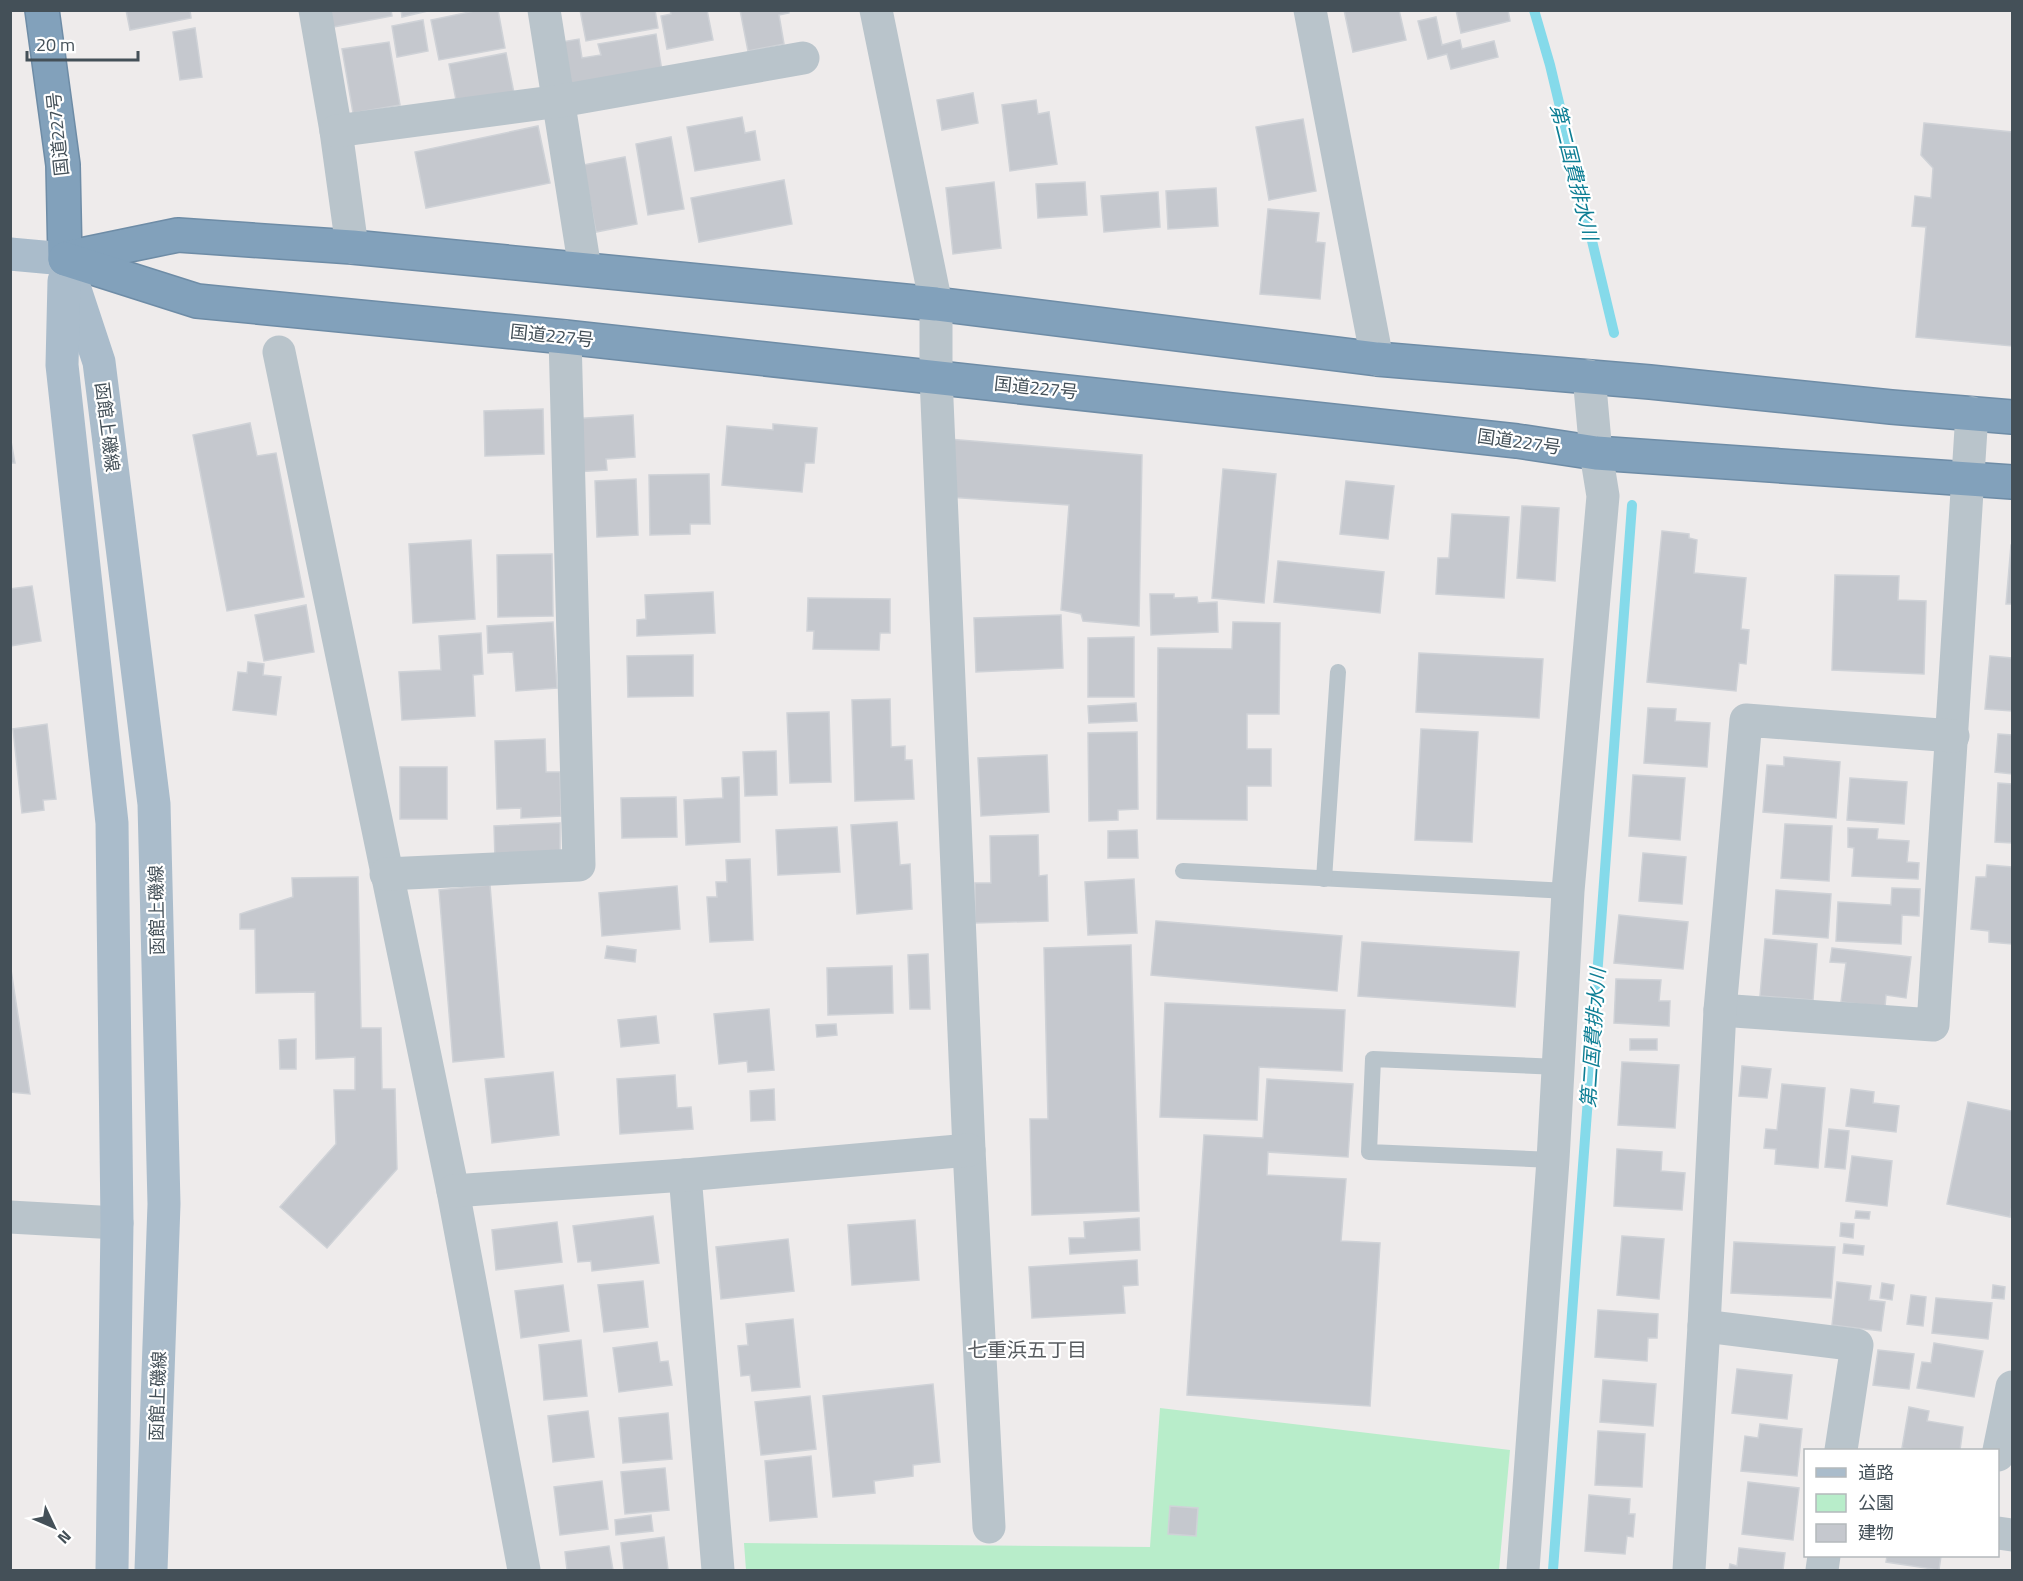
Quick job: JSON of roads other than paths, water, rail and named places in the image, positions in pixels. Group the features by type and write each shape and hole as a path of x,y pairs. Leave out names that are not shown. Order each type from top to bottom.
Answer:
{"highway":[{"name":"国道227号","path":"42,10 63,165 65,259 197,301 565,337 936,377 1505,439 1596,453 2013,482"},
{"path":"65,259 178,235 352,247 936,304 1377,359 1589,376 2013,417"}],"main road":[{"path":"10,254 65,259 62,365 112,823 117,1223 112,1570"},
{"name":"函館上磯線","path":"65,259 99,362 154,804 164,1204 152,1570"}],"street":[{"path":"315,10 336,131 352,247"},
{"path":"544,10 585,269"},
{"path":"876,10 936,304 936,377 969,1150 989,1527"},
{"path":"1310,10 1377,359"},
{"path":"336,131 560,101 803,58"},
{"path":"386,874 579,865 565,337"},
{"path":"279,352 453,1191 524,1570"},
{"path":"1523,1570 1553,1160 1568,891 1603,495 1596,453 1589,376"},
{"path":"1720,1010 1933,1025 1972,413"},
{"path":"1689,1570 1720,1010 1746,720 1953,736"},
{"path":"453,1191 685,1175 969,1150"},
{"path":"685,1175 718,1570"},
{"path":"10,1217 117,1223"},
{"path":"1704,1326 1857,1345 1841,1449"},
{"path":"1999,1450 2013,1387"}],"lane":[{"path":"1324,879 1338,672"},
{"path":"1183,871 1568,891"},
{"path":"1553,1160 1369,1152 1373,1059 1559,1067"}],"waterway":[{"name":"第二国費排水川","path":"1534,10 1550,65 1614,333"},
{"name":"第二国費排水川","path":"1553,1570 1632,505"}],"district":[{"name":"七重浜五丁目","path":"1027,1350"}]}
